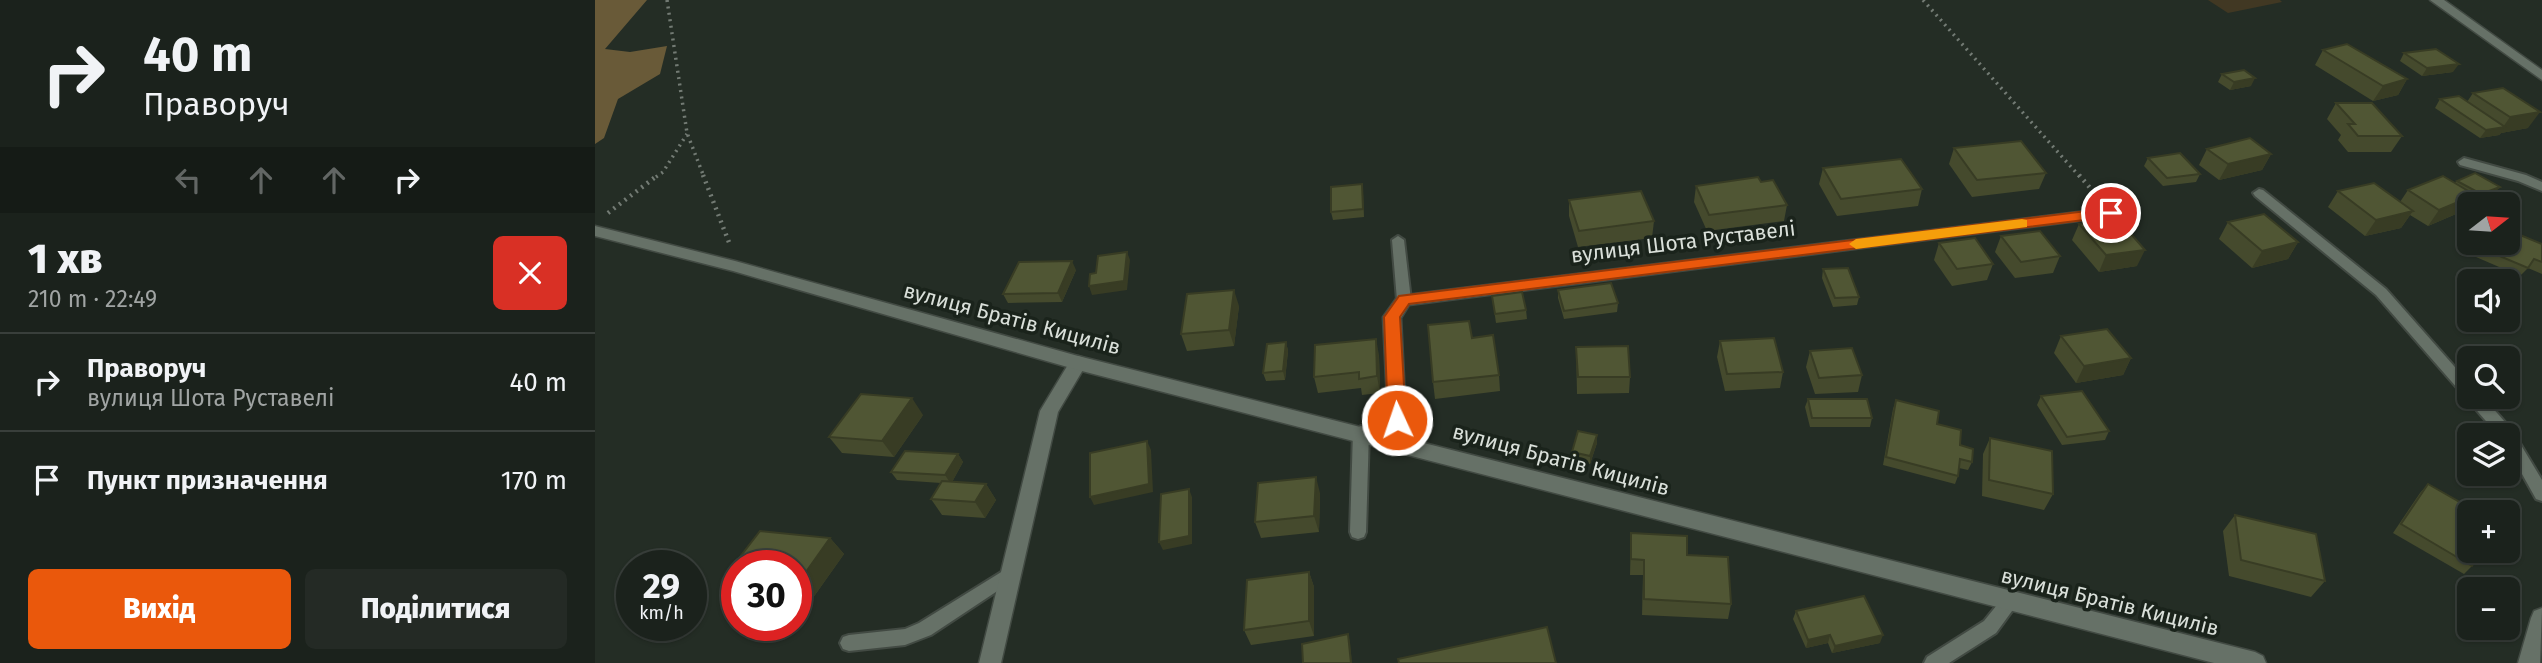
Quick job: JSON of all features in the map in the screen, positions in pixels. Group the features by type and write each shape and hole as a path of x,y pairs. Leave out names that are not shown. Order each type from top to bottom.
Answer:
{"street":[{"path":"2436,0 2542,76"},
{"name":"вулиця Шота Руставелі","path":"1404,300 2111,213"},
{"name":"вулиця Братів Кицилів","path":"595,230 735,266 1078,363 1389,439 2255,663"},
{"path":"1389,439 1397,420 1392,317 1404,300"},
{"path":"990,663 1049,411 1078,363"},
{"path":"2529,663 2542,618"}],"lane":[{"path":"2464,162 2522,178 2542,187"},
{"path":"2259,193 2381,292 2457,378"},
{"path":"1398,240 1404,300"},
{"path":"2485,409 2507,434 2542,494"},
{"path":"1358,531 1361,432"},
{"path":"849,643 905,637 925,629 1011,573"},
{"path":"1933,663 1990,627 2011,600"}],"path":[{"path":"667,0 687,133 726,231 735,266"},
{"path":"1923,0 2111,213"},
{"path":"605,214 646,187 663,172 687,133"}],"shaded area":[{"path":"595,0 647,0 605,49 630,52 667,46 660,74 618,99 604,138 595,144"},
{"path":"2208,0 2280,0 2282,2 2228,13"}],"building":[{"path":"2347,44 2407,79 2383,86 2323,50"},
{"path":"2436,49 2459,64 2427,68 2404,53"},
{"path":"2244,70 2255,78 2234,82 2222,74"},
{"path":"2503,88 2540,112 2510,117 2473,93"},
{"path":"2459,96 2505,127 2486,130 2440,99"},
{"path":"2336,103 2372,103 2402,136 2358,136 2348,124 2355,124"},
{"path":"2250,138 2271,154 2228,164 2207,149"},
{"path":"2021,141 2046,173 1977,180 1954,148"},
{"path":"2180,153 2200,174 2167,178 2148,158"},
{"path":"1901,159 1922,189 1841,199 1823,168"},
{"path":"2475,173 2500,187 2477,192 2457,181"},
{"path":"2443,176 2470,192 2457,192 2457,202 2439,210 2408,190"},
{"path":"1758,177 1761,182 1773,180 1787,205 1709,215 1696,186"},
{"path":"2374,183 2413,211 2376,220 2338,191"},
{"path":"1362,184 1363,209 1331,212 1331,187"},
{"path":"1641,191 1654,221 1579,231 1569,200"},
{"path":"2264,214 2298,242 2262,251 2228,222"},
{"path":"2117,218 2145,250 2106,255 2079,224"},
{"path":"2040,231 2060,256 2021,262 2001,236"},
{"path":"2520,235 2542,244 2542,262 2534,259 2528,268 2500,256 2520,256"},
{"path":"1975,238 1993,264 1957,269 1939,243"},
{"path":"1127,252 1124,281 1089,286 1090,274 1096,273 1098,256"},
{"path":"1072,261 1058,293 1003,294 1019,262"},
{"path":"1848,268 1859,297 1835,298 1823,269"},
{"path":"1611,283 1618,303 1564,311 1558,290"},
{"path":"1234,290 1229,330 1181,334 1187,294"},
{"path":"1522,292 1526,310 1495,314 1492,296"},
{"path":"1469,321 1472,338 1493,335 1499,375 1433,382 1428,325"},
{"path":"2107,329 2131,358 2084,366 2061,336"},
{"path":"1774,338 1783,372 1727,374 1720,341"},
{"path":"1376,339 1377,376 1359,379 1359,372 1314,377 1315,345"},
{"path":"1286,342 1283,371 1263,373 1267,344"},
{"path":"1628,346 1630,377 1578,377 1576,347"},
{"path":"1852,348 1862,375 1819,378 1810,351"},
{"path":"2082,391 2109,431 2067,437 2041,396"},
{"path":"861,394 912,398 882,441 829,437"},
{"path":"1808,399 1867,399 1872,418 1812,418"},
{"path":"1896,400 1939,411 1937,424 1961,430 1960,445 1973,449 1972,462 1960,459 1958,476 1886,457"},
{"path":"1578,431 1597,435 1590,456 1572,452"},
{"path":"1990,438 2052,451 2053,494 1989,480"},
{"path":"1147,441 1149,484 1090,497 1090,453"},
{"path":"905,451 958,454 945,475 891,472"},
{"path":"1316,477 1314,516 1255,522 1258,483"},
{"path":"942,481 986,484 975,502 931,499"},
{"path":"2428,484 2457,500 2457,557 2401,524"},
{"path":"1189,489 1189,536 1159,542 1161,494"},
{"path":"2235,515 2316,534 2325,581 2241,560"},
{"path":"760,531 830,538 812,563 812,550 745,550"},
{"path":"1631,533 1687,536 1687,555 1728,557 1731,604 1644,599 1644,560 1631,559"},
{"path":"1309,572 1309,621 1244,630 1247,580"},
{"path":"1864,596 1883,635 1835,646 1830,635 1808,640 1796,611"},
{"path":"1547,627 1556,663 1399,663 1398,659"},
{"path":"1348,634 1351,663 1303,663 1302,644"}],"slow traffic":[{"path":"1856,244 2022,224"}],"route":[{"path":"1397,420 1392,317 1404,300 2111,213"}]}
